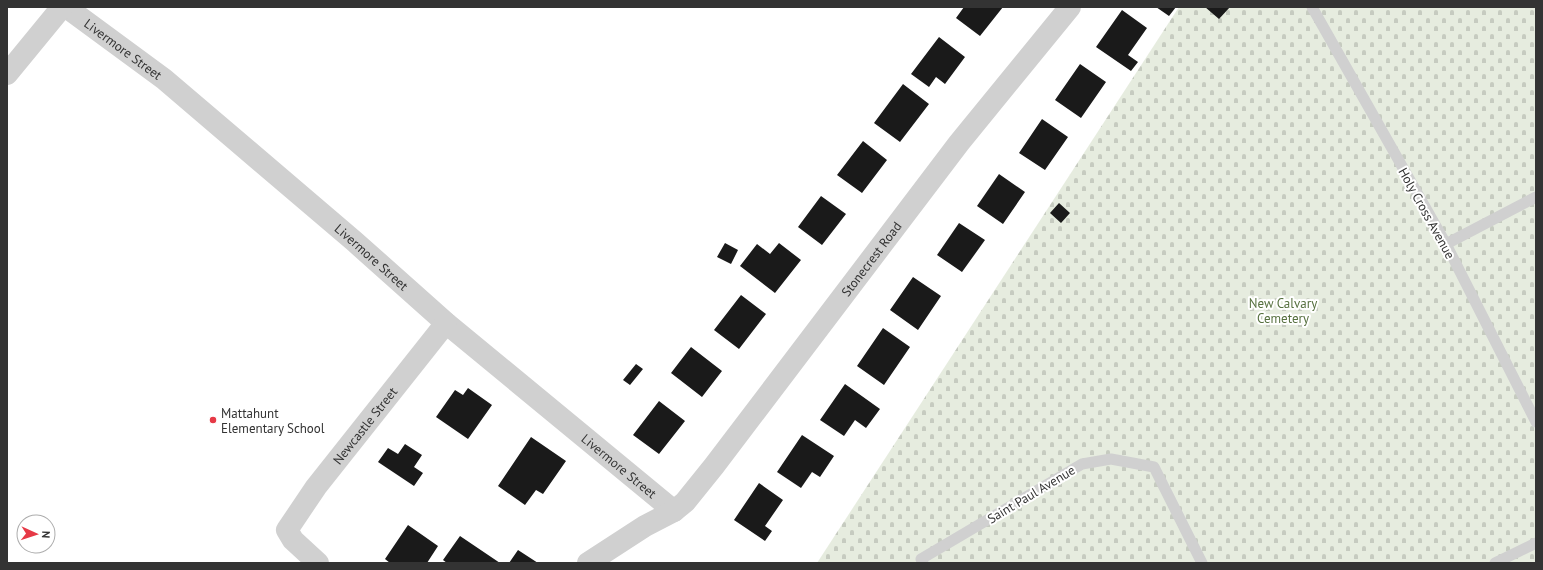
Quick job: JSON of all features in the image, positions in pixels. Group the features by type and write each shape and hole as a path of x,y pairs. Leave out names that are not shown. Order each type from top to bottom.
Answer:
{"street":[{"path":"7,74 62,7"},
{"name":"Livermore Street","path":"66,7 164,79 354,241 446,323 674,511"},
{"name":"Stonecrest Road","path":"588,563 645,526 674,511 685,502 959,144 1070,7"},
{"name":"Newcastle Street","path":"318,563 293,540 287,530 316,487 446,323"}],"lane":[{"name":"Holy Cross Avenue","path":"1312,7 1446,244 1536,422"},
{"path":"1446,244 1536,197"},
{"name":"Saint Paul Avenue","path":"923,563 921,559 1082,464 1111,459 1154,467 1202,563"},
{"path":"1495,563 1536,543"}],"green space":[{"name":"New Calvary Cemetery","path":"1179,7 1536,7 1536,563 817,563"}],"building":[{"path":"964,7 1003,7 980,36 956,18"},
{"path":"1156,7 1176,7 1169,16"},
{"path":"1205,7 1230,7 1219,19"},
{"path":"1122,10 1147,28 1128,55 1138,62 1131,71 1096,47"},
{"path":"939,37 965,57 945,84 936,77 929,87 911,74"},
{"path":"1080,64 1106,82 1081,118 1055,100"},
{"path":"903,84 929,104 900,142 874,123"},
{"path":"1042,119 1068,137 1045,170 1019,153"},
{"path":"863,141 887,160 862,193 837,175"},
{"path":"999,174 1025,192 1003,224 977,206"},
{"path":"821,196 846,214 822,245 798,227"},
{"path":"1059,203 1070,213 1061,223 1050,213"},
{"path":"959,223 985,240 962,272 937,255"},
{"path":"725,243 738,250 731,264 717,257"},
{"path":"779,243 801,260 775,293 740,266 757,244 770,254"},
{"path":"913,277 941,296 918,330 890,310"},
{"path":"741,295 766,314 739,349 714,330"},
{"path":"883,328 910,347 884,385 857,366"},
{"path":"691,347 722,371 702,397 671,373"},
{"path":"636,364 643,369 630,385 623,380"},
{"path":"845,384 880,409 866,428 855,420 844,436 820,420"},
{"path":"468,388 492,405 468,439 436,417 455,390 463,395"},
{"path":"659,401 685,421 659,454 633,435"},
{"path":"802,435 834,456 820,477 812,472 801,488 777,472"},
{"path":"531,437 566,461 543,494 536,490 525,505 498,486"},
{"path":"405,444 422,455 414,467 423,473 414,486 378,462 388,448 398,454"},
{"path":"759,483 783,500 765,526 772,531 765,541 734,520"},
{"path":"408,525 438,546 427,563 390,563 385,559"},
{"path":"460,536 500,563 447,563 443,560"},
{"path":"518,550 538,563 509,563"}],"place":[{"name":"Mattahunt Elementary School","path":"213,420"}]}
